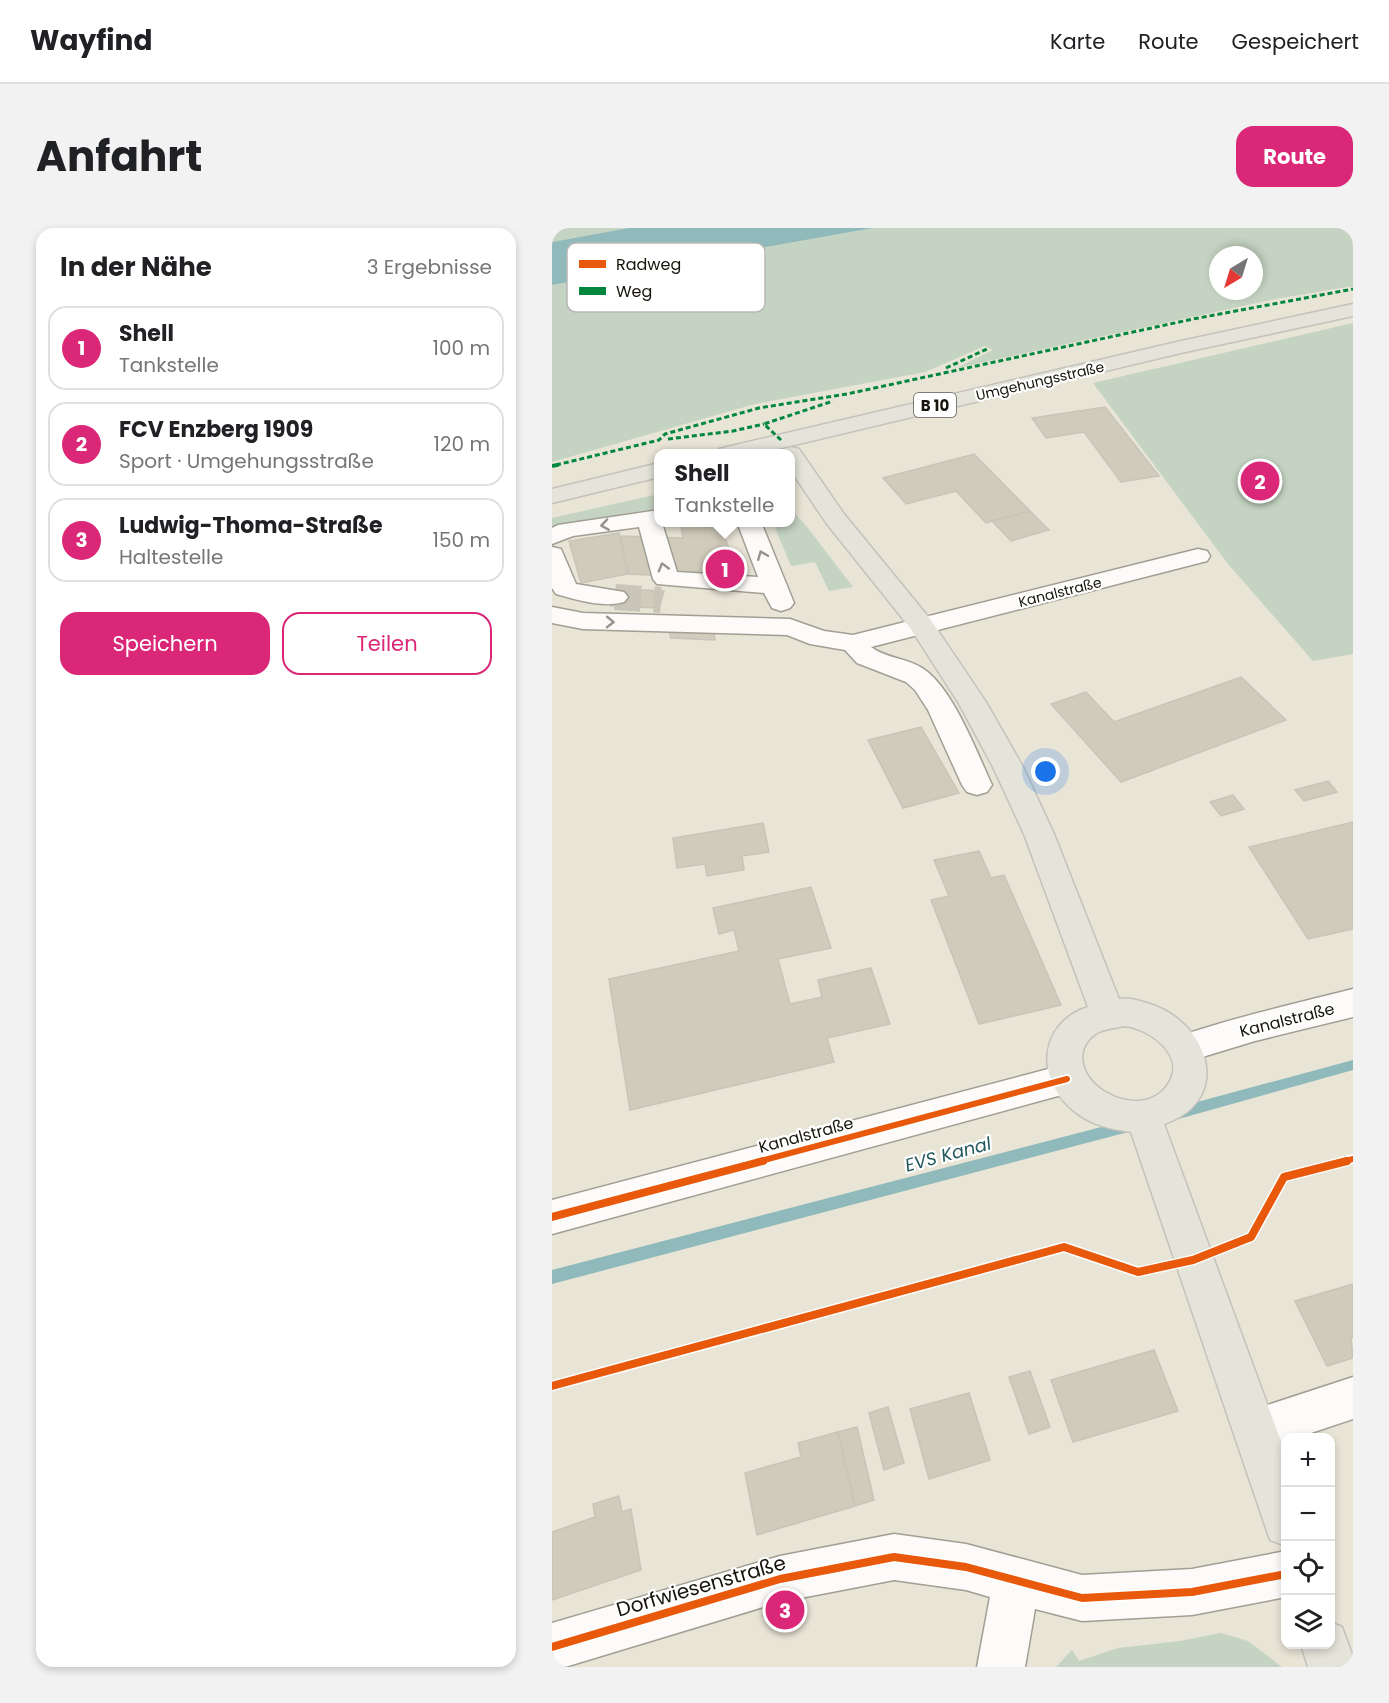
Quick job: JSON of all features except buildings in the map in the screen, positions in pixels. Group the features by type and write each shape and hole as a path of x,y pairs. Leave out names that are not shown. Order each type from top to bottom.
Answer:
{"main road":[{"name":"Umgehungsstraße","path":"788,449 1192,345 1353,310"},
{"path":"795,459 835,519 921,625 972,702 1008,767 1039,834 1107,1013"},
{"path":"552,498 654,471"},
{"path":"552,498 654,487"},
{"path":"800,503 835,519"},
{"path":"1124,1012 1146,1016 1170,1030 1186,1048 1190,1070 1186,1087 1172,1104 1159,1111 1143,1115 1118,1115 1096,1107 1078,1095 1067,1079 1062,1061 1068,1038 1083,1022 1107,1013 1124,1012"},
{"path":"1143,1115 1255,1429 1281,1509"},
{"path":"1327,1649 1332,1667"}],"street":[{"path":"552,537 567,530 654,518"},
{"path":"656,527 666,579 775,586"},
{"path":"751,527 790,627"},
{"path":"552,554 565,589 596,596 615,597"},
{"name":"Kanalstraße","path":"853,643 1198,556"},
{"path":"661,600 734,601 752,626"},
{"path":"552,615 583,621 790,627 819,638 853,643 860,654 876,663 903,668 919,677 956,739 976,785"},
{"name":"Kanalstraße","path":"1186,1048 1255,1027 1353,1003"},
{"name":"Kanalstraße","path":"552,1217 1067,1079"},
{"path":"1255,1429 1353,1398"},
{"name":"Dorfwiesenstraße","path":"552,1647 780,1579 894,1557 966,1567 1082,1598 1192,1592 1281,1576"},
{"path":"1001,1667 1017,1580"}],"green space":[{"path":"552,228 629,228 552,242"},
{"path":"873,228 1353,228 1353,286 1276,299 956,368 993,350 985,346 925,372 755,404 552,462 552,285 567,282 567,312 765,312 765,247"},
{"path":"1353,323 1353,654 1313,661 1228,564 1093,383"},
{"path":"654,495 654,509 552,526 552,518"},
{"path":"795,514 853,587 829,591 815,562 791,566 775,527 795,527"},
{"path":"1221,1633 1248,1641 1282,1667 1056,1667 1072,1650 1079,1661 1118,1648 1180,1641"}],"water":[{"path":"629,228 873,228 765,247 765,243 567,243 567,282 552,285 552,242"}],"waterway":[{"name":"EVS Kanal","path":"1175,1114 1353,1065"},
{"name":"EVS Kanal","path":"552,1277 1132,1125"}],"tunnel":[{"path":"615,597 661,600"}],"marked path":[{"path":"552,466 659,440 665,434 759,408 847,394 1193,319 1353,289"},
{"path":"946,368 989,348"},
{"path":"781,440 764,424 833,401"},
{"path":"668,439 733,431 764,424"}],"cycle path":[{"path":"552,1217 1067,1079"},
{"path":"552,1386 1064,1247 1138,1272 1193,1260 1251,1237 1284,1177 1353,1159"},
{"path":"552,1647 780,1579 894,1557 966,1567 1082,1598 1192,1592 1281,1575"}],"place":[{"name":"FCV Enzberg 1909","path":"1260,481"},
{"name":"Shell","path":"725,569"},
{"name":"Ludwig-Thoma-Straße","path":"785,1610"}]}
